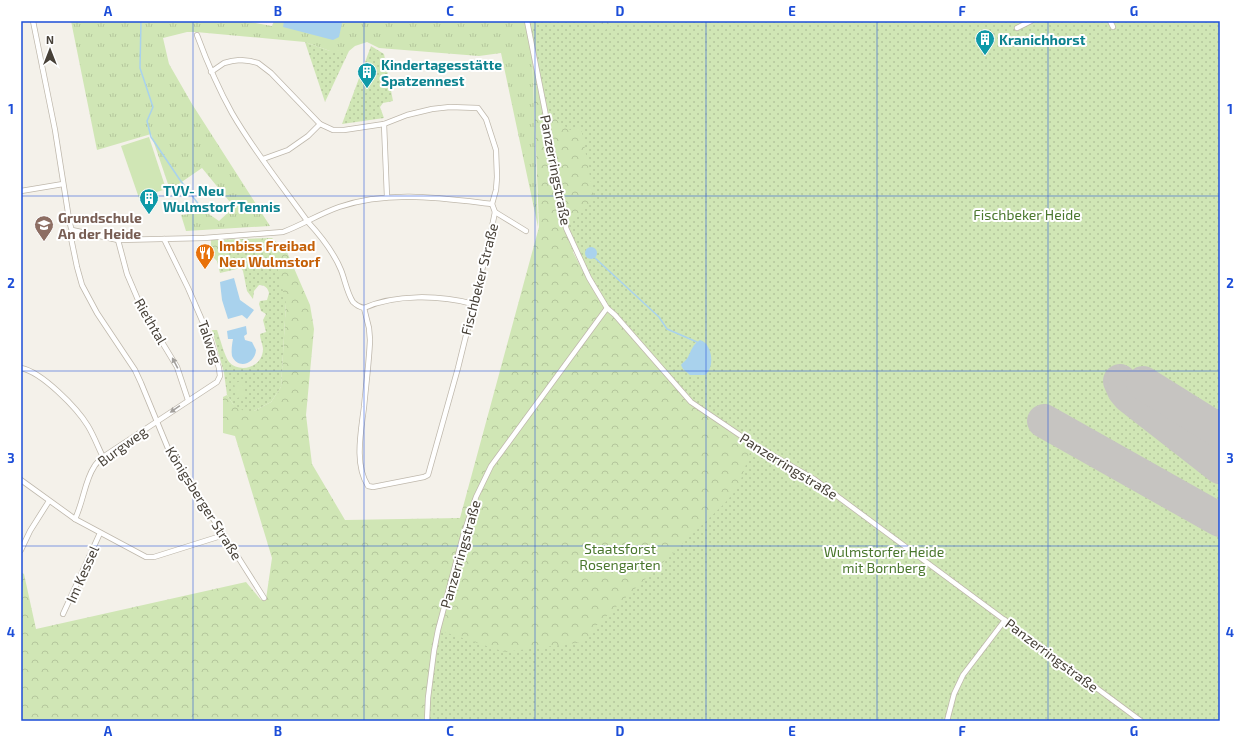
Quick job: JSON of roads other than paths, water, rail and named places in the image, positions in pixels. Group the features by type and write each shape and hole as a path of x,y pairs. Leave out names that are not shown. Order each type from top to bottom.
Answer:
{"street":[{"name":"Königsberger Straße","path":"33,21 55,130 72,230 71,238 82,285 97,313 134,370 149,399 172,458 264,598"},
{"path":"1017,28 1031,21"},
{"path":"1110,21 1113,28"},
{"name":"Panzerringstraße","path":"527,22 566,228 589,278 607,308 615,315 691,402 753,444 814,478 1141,721"},
{"path":"197,35 211,72 232,113 308,222 315,229 340,268 354,302 358,306 364,308 372,304 387,301 422,298 445,299 473,304"},
{"path":"211,72 224,63 232,61 240,60 258,63 271,73 320,124 333,130 344,130 384,124 387,197"},
{"name":"Fischbeker Straße","path":"364,308 369,328 370,340 360,442 360,463 364,480 368,486 373,487 428,475 458,368 488,246 495,212 492,204 496,190 497,177 496,150 486,119 478,108 450,107 432,109 407,115 384,124"},
{"path":"263,159 288,150 308,136 320,124"},
{"path":"21,191 64,184"},
{"path":"72,230 118,240 204,238 283,232 339,207 387,197 456,200 492,204"},
{"path":"495,212 526,231"},
{"name":"Talweg","path":"158,422 188,400 217,382 220,376 216,356 204,323 164,239"},
{"name":"Riethtal","path":"118,240 127,274 143,312 177,367 188,400"},
{"name":"Panzerringstraße","path":"427,721 428,698 437,637 463,536 476,497 491,466 607,308"},
{"path":"21,368 27,369 44,379 60,394 88,427 103,458"},
{"name":"Burgweg","path":"75,519 80,508 89,475 94,466 103,458 158,422"},
{"path":"21,480 75,519 146,557 154,557 224,535"},
{"path":"21,550 30,531 49,501"},
{"name":"Im Kessel","path":"64,614 100,533"},
{"path":"947,721 954,694 963,675 1005,620"}],"water":[{"path":"284,21 339,21 342,23 339,37 333,40 283,27"},
{"path":"589,247 593,247 597,253 593,259 589,259 585,255 585,251"},
{"path":"234,278 240,300 254,310 247,319 242,315 228,319 222,300 220,282"},
{"path":"246,326 247,334 244,336 245,340 252,342 256,350 253,359 250,362 242,364 238,363 232,356 233,339 228,339 227,331"},
{"path":"700,340 708,346 710,351 710,367 705,375 690,375 681,365"}],"waterway":[{"path":"141,21 140,68 153,107 147,121 151,137 180,180 203,210"},
{"path":"595,258 659,317 667,329 697,342"}],"place":[{"name":"Kranichhorst","path":"985,56"},
{"name":"Kindertagesstätte Spatzennest","path":"367,89"},
{"name":"TVV- Neu Wulmstorf Tennis","path":"149,215"},
{"name":"Grundschule An der Heide","path":"44,242"},
{"name":"Imbiss Freibad Neu Wulmstorf","path":"205,270"}],"park label":[{"name":"Fischbeker Heide","path":"1027,214"},
{"name":"Staatsforst Rosengarten","path":"620,556"},
{"name":"Wulmstorfer Heide mit Bornberg","path":"884,560"}]}
